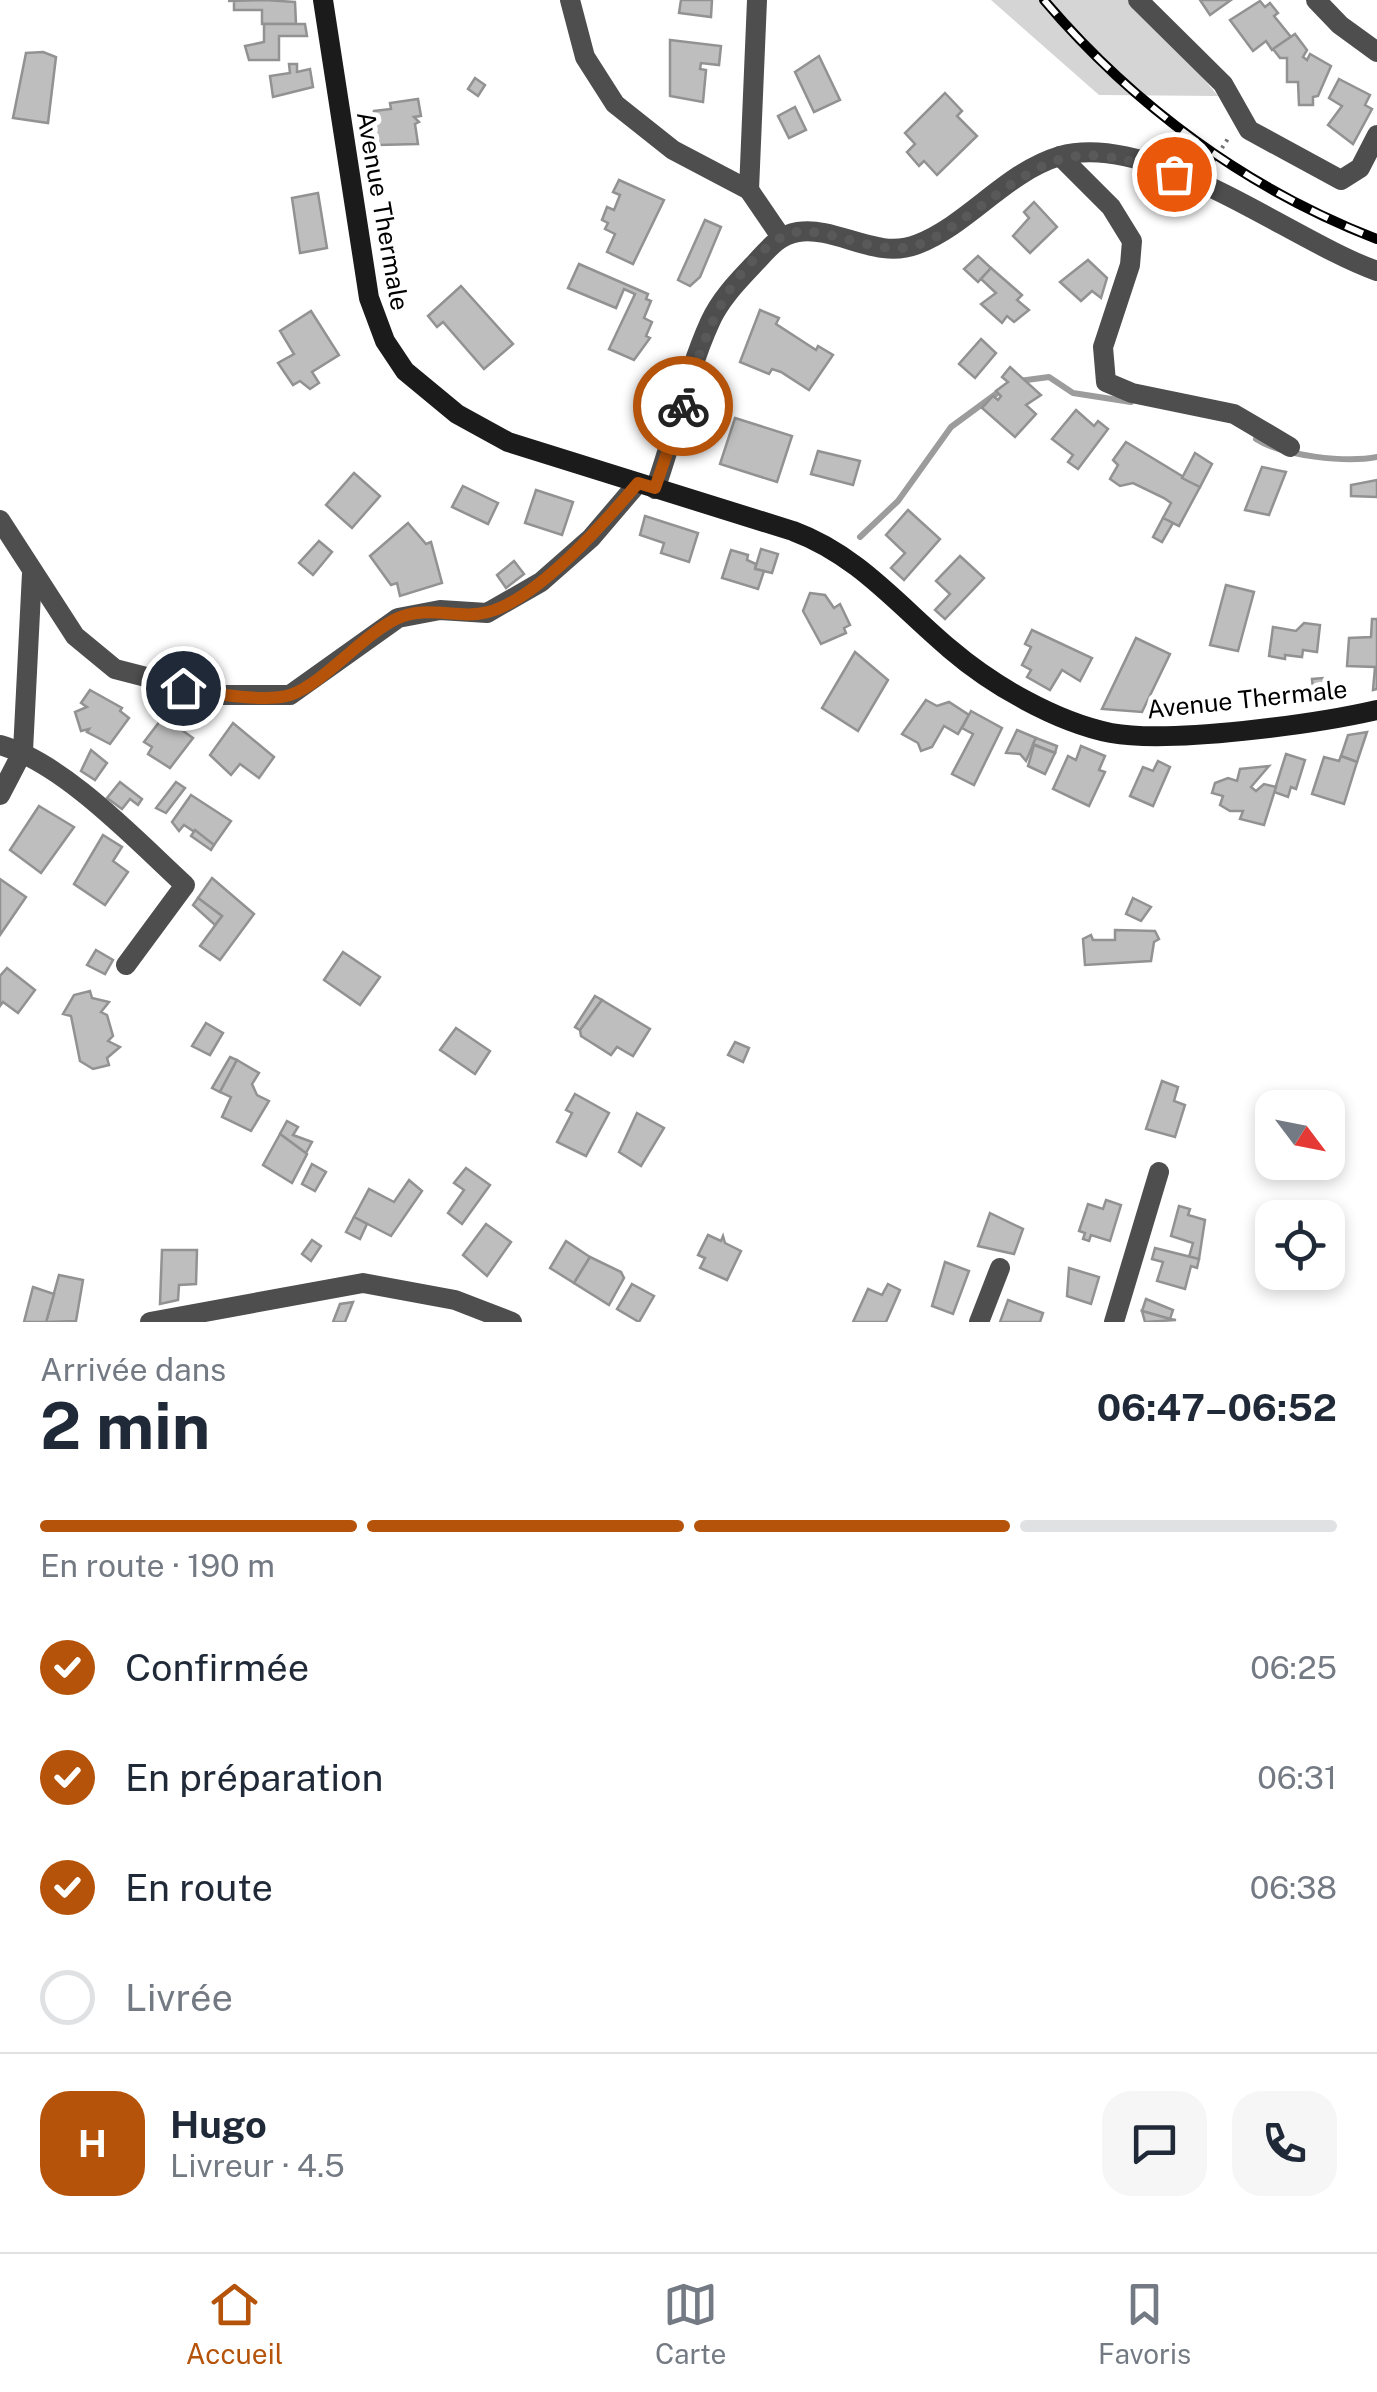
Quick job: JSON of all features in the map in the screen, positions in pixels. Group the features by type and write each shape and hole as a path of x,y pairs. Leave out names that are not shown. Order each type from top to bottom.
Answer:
{"main road":[{"name":"Avenue Thermale","path":"323,0 369,298 394,356 423,388 477,428 830,546 884,587 965,662 1048,709 1092,728 1163,735 1321,720 1377,710"}],"street":[{"path":"570,0 585,57 616,104 674,150 749,190 781,237"},
{"path":"749,190 757,0"},
{"path":"1138,0 1222,84 1240,121 1342,180 1354,176 1377,136"},
{"path":"1316,0 1340,25 1377,52"},
{"path":"0,520 75,636 116,669 216,695 290,695 398,618 440,610 487,613 541,582 592,538 646,486 710,321 727,294 781,237 802,231 859,245 914,246 1060,156 1106,155 1200,184 1377,271"},
{"path":"1060,156 1111,207 1132,241 1130,265 1102,347 1106,382 1132,393 1234,414 1290,447"},
{"path":"0,795 24,752 32,573"},
{"path":"0,745 24,752 97,808 185,885 126,966"},
{"path":"1114,1322 1159,1172"},
{"path":"979,1322 1000,1268"},
{"path":"150,1322 363,1283 455,1300 512,1322"}],"path":[{"path":"1200,184 1240,121"}],"shaded area":[{"path":"991,0 1139,0 1218,96 1099,95"}],"building":[{"path":"265,0 295,2 296,24 262,24 262,10 234,10 234,1 228,1"},
{"path":"681,0 712,0 711,17 679,13"},
{"path":"1200,0 1231,0 1210,15"},
{"path":"1260,1 1265,7 1270,3 1278,13 1274,16 1291,37 1272,50 1266,41 1253,51 1230,20"},
{"path":"264,24 305,24 307,36 279,36 279,60 249,60 245,46 264,42"},
{"path":"1295,34 1307,50 1303,57 1307,60 1310,54 1331,66 1318,96 1313,97 1313,105 1299,105 1298,82 1287,82 1287,58 1280,58 1273,49"},
{"path":"670,40 721,46 719,65 701,63 700,69 706,70 703,102 670,96"},
{"path":"43,52 56,57 48,123 13,118 26,53"},
{"path":"819,56 840,100 814,112 795,72"},
{"path":"289,64 297,64 297,72 310,69 313,87 273,97 270,76 290,73"},
{"path":"475,78 485,85 478,96 468,89"},
{"path":"1339,79 1370,95 1365,105 1372,109 1353,144 1328,125 1342,106 1329,98"},
{"path":"945,93 962,111 957,116 977,136 937,175 924,161 919,166 907,152 915,144 905,133"},
{"path":"418,99 421,116 414,117 419,122 415,124 418,144 378,145 371,119 374,111 391,109 390,103"},
{"path":"795,107 806,130 789,138 778,116"},
{"path":"619,180 664,200 633,264 607,252 615,234 605,229 608,223 602,220 607,207 614,210 620,195 613,192"},
{"path":"318,193 327,248 300,253 292,198"},
{"path":"1034,202 1057,227 1030,253 1013,236 1029,218 1024,212"},
{"path":"705,220 721,227 700,277 690,286 678,280"},
{"path":"978,256 991,268 978,282 964,269"},
{"path":"1088,260 1107,278 1101,298 1092,291 1081,301 1060,282"},
{"path":"579,264 648,294 646,299 651,301 644,318 652,322 646,336 650,338 634,360 609,349 635,294 624,289 616,308 568,288"},
{"path":"991,268 1022,295 1017,300 1029,310 1014,322 1007,316 1002,323 981,304 996,293 981,279"},
{"path":"461,286 513,344 484,369 443,322 437,327 428,316"},
{"path":"760,310 779,318 776,324 816,350 818,346 833,355 809,390 781,372 772,369 769,374 740,362"},
{"path":"311,311 339,355 312,372 319,383 310,389 300,381 293,385 278,363 294,354 280,331"},
{"path":"981,339 996,353 975,378 959,364"},
{"path":"1010,367 1041,395 1026,405 1036,414 1015,437 982,408 993,396 998,400 1001,396 996,391 1008,382 1002,377"},
{"path":"1076,410 1094,426 1098,421 1108,429 1078,469 1068,462 1073,455 1052,439"},
{"path":"735,418 792,436 777,482 720,464"},
{"path":"1126,442 1200,487 1179,526 1163,518 1171,503 1164,498 1133,483 1120,486 1110,479 1118,465 1113,460"},
{"path":"818,451 860,461 853,485 811,474"},
{"path":"1195,453 1212,464 1200,487 1182,478"},
{"path":"1262,467 1286,472 1269,515 1245,510"},
{"path":"354,473 380,496 352,528 326,505"},
{"path":"1377,480 1377,497 1351,496 1351,485"},
{"path":"463,486 498,503 488,524 452,507"},
{"path":"536,490 573,502 562,535 525,523"},
{"path":"908,510 940,539 904,580 891,568 905,553 886,535"},
{"path":"645,516 698,533 689,562 661,553 664,543 640,535"},
{"path":"1163,518 1173,523 1162,542 1153,537"},
{"path":"408,523 426,544 431,542 442,583 400,596 397,583 391,585 370,556"},
{"path":"319,541 332,552 313,575 299,563"},
{"path":"761,549 778,554 772,573 755,569"},
{"path":"731,550 748,555 747,560 756,564 755,569 764,571 758,589 722,578"},
{"path":"960,556 984,578 945,619 935,610 950,594 936,581"},
{"path":"514,561 524,574 506,588 497,575"},
{"path":"1226,585 1254,592 1238,651 1210,645"},
{"path":"810,593 825,595 834,608 840,604 850,625 844,628 846,633 821,644 803,611"},
{"path":"1372,619 1377,619 1377,689 1373,690 1375,667 1347,666 1349,638 1371,637"},
{"path":"1304,623 1320,625 1317,652 1303,650 1302,657 1285,655 1285,659 1269,656 1273,627 1296,631"},
{"path":"1032,630 1092,658 1080,681 1062,670 1050,690 1027,677 1031,670 1022,665 1031,647 1025,644"},
{"path":"1136,638 1170,654 1142,712 1102,709"},
{"path":"855,652 888,680 858,731 822,708"},
{"path":"1323,678 1325,699 1314,701 1312,679"},
{"path":"90,690 122,708 120,711 129,718 110,744 87,732 89,729 81,731 75,712 87,707 81,703"},
{"path":"926,700 937,706 949,702 969,715 958,734 944,726 932,747 921,751 918,743 902,734"},
{"path":"971,711 1002,728 974,785 952,774 973,734 962,728"},
{"path":"160,721 169,727 172,723 193,738 170,768 148,754 152,747 144,742"},
{"path":"233,723 274,757 259,778 240,764 231,775 210,755"},
{"path":"1017,730 1036,738 1026,761 1020,754 1006,753"},
{"path":"1367,732 1357,762 1341,756 1348,735"},
{"path":"1036,738 1057,746 1055,753 1033,744"},
{"path":"1034,745 1055,753 1045,774 1028,766"},
{"path":"1081,746 1105,756 1099,770 1105,772 1089,806 1053,789 1068,756 1076,760"},
{"path":"91,750 107,763 95,780 81,771"},
{"path":"1286,754 1305,760 1296,789 1291,787 1288,797 1274,792"},
{"path":"1341,756 1357,762 1344,804 1312,794 1324,757 1339,761"},
{"path":"1158,761 1170,767 1153,806 1130,796 1143,767 1153,771"},
{"path":"1269,766 1251,787 1256,791 1264,784 1276,787 1264,825 1240,819 1243,811 1230,811 1220,805 1223,796 1212,793 1215,783 1228,778 1237,781 1240,769"},
{"path":"120,782 142,799 138,805 130,799 122,809 107,798"},
{"path":"176,782 185,788 166,813 156,808"},
{"path":"191,795 231,821 214,845 184,825 179,831 172,822"},
{"path":"39,806 74,827 41,873 10,850"},
{"path":"195,830 214,845 211,850 191,836"},
{"path":"103,835 122,847 113,861 128,872 105,905 74,884"},
{"path":"212,878 254,914 220,960 200,946 222,916 198,898"},
{"path":"0,879 26,897 0,935"},
{"path":"198,898 222,916 215,925 193,905"},
{"path":"1133,898 1151,907 1141,921 1126,914"},
{"path":"1115,930 1155,931 1159,939 1154,942 1151,961 1085,965 1083,939 1091,935 1093,940 1115,940"},
{"path":"96,950 113,960 105,974 87,965"},
{"path":"343,952 380,977 360,1005 324,980"},
{"path":"7,968 35,990 18,1013 3,1002 0,1006 0,976"},
{"path":"90,991 92,998 109,1002 101,1012 107,1015 113,1036 108,1041 120,1047 107,1058 109,1065 93,1069 80,1061 71,1016 63,1014 74,995"},
{"path":"595,996 602,1000 580,1030 575,1027"},
{"path":"602,1000 650,1029 633,1056 617,1047 611,1055 581,1036 580,1030"},
{"path":"206,1023 223,1033 210,1055 192,1046"},
{"path":"456,1028 490,1051 475,1074 440,1050"},
{"path":"735,1042 749,1048 743,1062 728,1055"},
{"path":"230,1057 237,1060 220,1092 212,1088"},
{"path":"237,1060 259,1073 252,1084 257,1095 269,1101 251,1131 222,1117 231,1097 220,1092"},
{"path":"1162,1081 1178,1087 1174,1101 1185,1105 1175,1137 1146,1129"},
{"path":"575,1094 609,1113 586,1156 557,1142 572,1113 566,1110"},
{"path":"637,1113 664,1128 641,1166 619,1152"},
{"path":"287,1121 298,1127 293,1135 312,1142 306,1153 280,1134"},
{"path":"280,1134 307,1154 292,1183 263,1165"},
{"path":"312,1164 326,1172 315,1191 302,1184"},
{"path":"466,1168 490,1185 462,1224 448,1213 464,1190 454,1183"},
{"path":"409,1180 422,1191 391,1236 354,1217 369,1189 394,1202"},
{"path":"1106,1200 1121,1205 1110,1241 1091,1235 1089,1241 1083,1239 1085,1233 1079,1231 1088,1204 1103,1209"},
{"path":"1179,1206 1190,1209 1188,1215 1205,1220 1199,1259 1189,1257 1193,1243 1171,1236"},
{"path":"990,1213 1023,1229 1014,1254 978,1246"},
{"path":"354,1217 367,1224 360,1239 346,1232"},
{"path":"486,1224 511,1242 487,1276 463,1255"},
{"path":"708,1235 721,1241 723,1236 725,1243 741,1251 727,1280 700,1268 705,1258 698,1255"},
{"path":"312,1240 321,1246 311,1261 302,1254"},
{"path":"566,1241 590,1257 574,1283 550,1268"},
{"path":"1155,1248 1199,1259 1197,1268 1191,1266 1185,1289 1157,1281 1163,1262 1152,1259"},
{"path":"162,1250 197,1250 196,1284 179,1285 178,1300 160,1304"},
{"path":"590,1257 621,1272 624,1278 609,1305 574,1283"},
{"path":"945,1262 969,1271 953,1314 932,1306"},
{"path":"1069,1268 1099,1277 1091,1304 1067,1296"},
{"path":"59,1275 83,1280 76,1321 46,1322"},
{"path":"632,1284 654,1296 639,1322 617,1309"},
{"path":"888,1284 900,1290 886,1322 853,1322 868,1289 882,1295"},
{"path":"33,1287 54,1294 46,1322 24,1322"},
{"path":"1146,1299 1173,1310 1170,1319 1142,1311"},
{"path":"1008,1300 1043,1313 1040,1322 1000,1322"},
{"path":"353,1302 345,1322 333,1322 340,1304"},
{"path":"1142,1311 1170,1319 1176,1320 1145,1322"}],"waterway":[{"path":"1019,381 1049,377 1073,393 1131,402"},
{"path":"860,537 898,501 951,427 1004,388"},
{"path":"1256,439 1315,457 1377,457"}],"railway":[{"path":"1044,0 1116,75 1196,140 1283,195 1377,239"}],"way so far":[{"path":"683,406 710,321 727,294 781,237 802,231 885,249 914,246 965,218 1040,164 1060,156 1106,155 1174,174"}],"route":[{"path":"183,688 216,695 290,695 398,618 440,610 487,613 541,582 592,538 638,483 655,488 683,406"}]}
